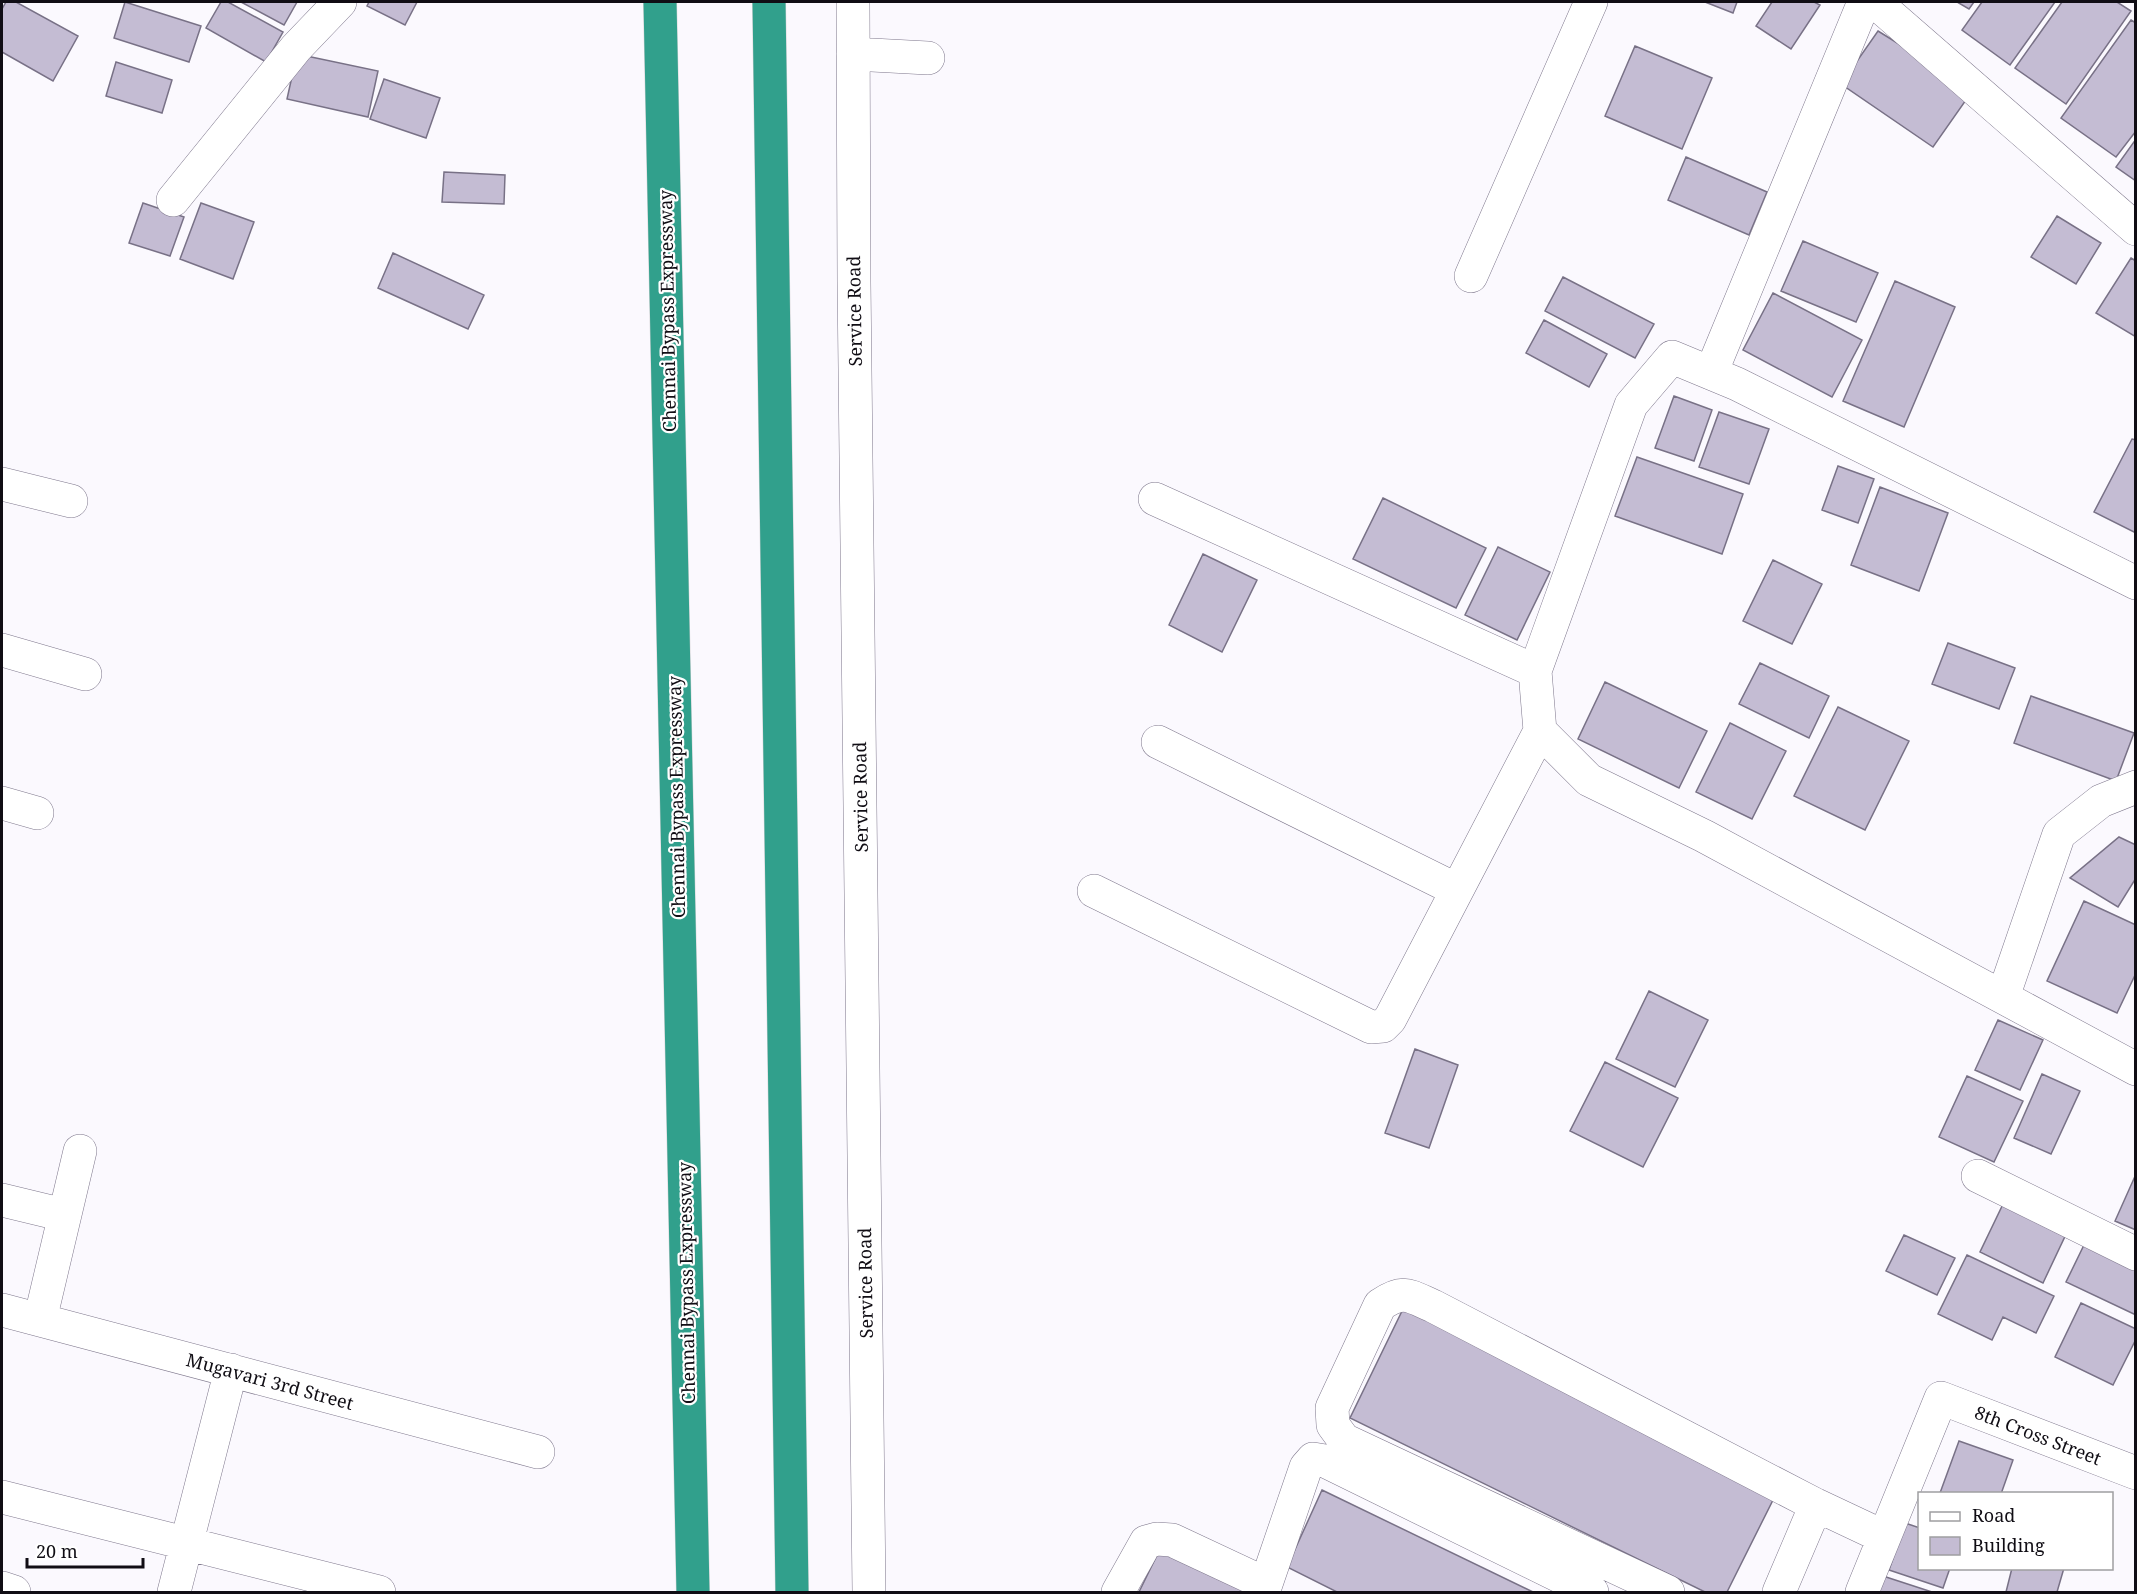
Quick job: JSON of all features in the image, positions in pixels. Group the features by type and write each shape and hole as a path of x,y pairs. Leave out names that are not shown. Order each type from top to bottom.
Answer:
{"highway":[{"name":"Chennai Bypass Expressway","path":"660,2 693,1593"},
{"path":"769,2 792,1593"}],"street":[{"path":"172,200 296,48 340,2"},
{"name":"Service Road","path":"853,2 854,282 869,1593"},
{"path":"1471,276 1591,2"},
{"path":"1711,373 1864,2"},
{"path":"1875,2 2136,229"},
{"path":"853,54 928,58"},
{"path":"1094,891 1371,1027 1383,1026 1390,1019 1540,731 1534,671 1631,405 1672,357 1737,384 2136,583"},
{"path":"2,484 71,501"},
{"path":"1155,499 1534,671"},
{"path":"2,650 85,674"},
{"path":"1540,731 1589,780 1704,836 2136,1069"},
{"path":"1158,742 1457,890"},
{"path":"2003,997 2058,834 2101,801 2136,787"},
{"path":"2,802 37,813"},
{"path":"40,1320 80,1151"},
{"path":"1978,1176 2136,1254"},
{"path":"2,1200 64,1215"},
{"path":"1668,1593 1344,1440 1333,1425 1332,1408 1380,1305 1396,1294 1411,1296 1433,1305 1816,1505 1884,1537 1862,1593"},
{"name":"Mugavari 3rd Street","path":"2,1310 538,1452"},
{"path":"174,1593 231,1370"},
{"name":"8th Cross Street","path":"1884,1537 1941,1398 2136,1473"},
{"path":"1118,1593 1146,1542 1157,1539 1172,1540 1276,1588 1306,1467 1313,1459 1325,1461 1592,1593"},
{"path":"2,1497 379,1593"},
{"path":"1779,1593 1816,1505"},
{"path":"2,1588 14,1593"}],"building":[{"path":"6,2 16,2 78,36 53,81 2,52 2,9"},
{"path":"125,2 201,26 189,62 114,38"},
{"path":"221,2 228,2 283,32 266,62 206,28"},
{"path":"241,2 297,2 284,25"},
{"path":"369,2 417,2 405,25 367,6"},
{"path":"1705,2 1737,2 1733,13"},
{"path":"1772,2 1814,2 1820,5 1791,49 1756,26"},
{"path":"1957,2 1974,2 1969,9"},
{"path":"1982,2 2055,2 2010,65 1962,30"},
{"path":"2062,2 2117,2 2131,11 2066,104 2015,68"},
{"path":"2131,20 2136,23 2136,131 2116,157 2061,118"},
{"path":"1878,31 1973,90 1933,147 1841,84"},
{"path":"1635,46 1712,78 1682,149 1605,116"},
{"path":"297,54 378,71 368,117 287,99"},
{"path":"116,62 172,80 162,113 106,96"},
{"path":"384,79 440,98 426,138 370,119"},
{"path":"2136,139 2136,181 2116,167"},
{"path":"1686,157 1767,192 1749,235 1668,200"},
{"path":"444,172 505,175 504,204 442,202"},
{"path":"143,203 184,217 170,256 129,243"},
{"path":"201,203 254,222 233,279 180,259"},
{"path":"2057,216 2101,243 2076,284 2031,257"},
{"path":"1803,241 1878,273 1856,322 1781,291"},
{"path":"393,253 484,295 468,329 378,288"},
{"path":"2131,258 2136,261 2136,337 2096,313"},
{"path":"1563,277 1654,324 1635,358 1545,311"},
{"path":"1895,281 1955,307 1904,427 1843,401"},
{"path":"1773,293 1862,340 1832,397 1743,350"},
{"path":"1544,320 1607,354 1589,387 1526,353"},
{"path":"1674,396 1712,410 1694,461 1655,448"},
{"path":"1719,412 1769,429 1749,484 1699,467"},
{"path":"2132,439 2136,440 2136,533 2094,512"},
{"path":"1637,457 1743,494 1722,554 1615,516"},
{"path":"1838,466 1874,479 1858,523 1822,510"},
{"path":"1880,487 1948,513 1919,591 1851,565"},
{"path":"1383,498 1486,548 1456,608 1353,559"},
{"path":"1498,547 1550,572 1517,640 1465,615"},
{"path":"1203,554 1257,580 1222,652 1169,625"},
{"path":"1773,560 1822,584 1792,644 1743,621"},
{"path":"1948,643 2015,668 1999,709 1932,684"},
{"path":"1760,663 1829,696 1809,738 1739,704"},
{"path":"1605,682 1707,731 1679,788 1578,739"},
{"path":"2031,696 2134,733 2116,781 2014,743"},
{"path":"1838,707 1909,741 1865,830 1794,796"},
{"path":"1730,723 1786,751 1752,819 1696,792"},
{"path":"2119,837 2136,845 2136,878 2118,907 2070,878"},
{"path":"2084,901 2136,925 2136,973 2117,1013 2047,981"},
{"path":"1649,991 1708,1020 1675,1087 1616,1059"},
{"path":"1998,1020 2043,1040 2020,1090 1975,1070"},
{"path":"1415,1049 1458,1065 1429,1148 1385,1133"},
{"path":"1605,1062 1678,1098 1643,1167 1570,1131"},
{"path":"2042,1074 2080,1091 2051,1154 2014,1138"},
{"path":"1967,1076 2023,1101 1994,1162 1939,1137"},
{"path":"2136,1174 2136,1230 2115,1221"},
{"path":"2005,1200 2068,1230 2043,1283 1980,1252"},
{"path":"1904,1235 1955,1258 1937,1295 1886,1271"},
{"path":"2084,1245 2136,1270 2136,1315 2066,1282"},
{"path":"1967,1255 2054,1296 2036,1333 2003,1317 1992,1340 1938,1314"},
{"path":"2081,1303 2136,1329 2136,1339 2113,1385 2055,1357"},
{"path":"1404,1307 1778,1490 1727,1592 1705,1592 1350,1418"},
{"path":"1959,1441 2013,1460 2002,1492 1940,1492"},
{"path":"1322,1490 1533,1592 1337,1592 1287,1567"},
{"path":"1905,1523 1918,1527 1918,1570 1949,1570 1943,1588 1889,1570"},
{"path":"1161,1547 1254,1592 1139,1592"},
{"path":"2012,1570 2063,1570 2057,1592 2006,1592"},
{"path":"1883,1576 1932,1592 1877,1592"}]}
